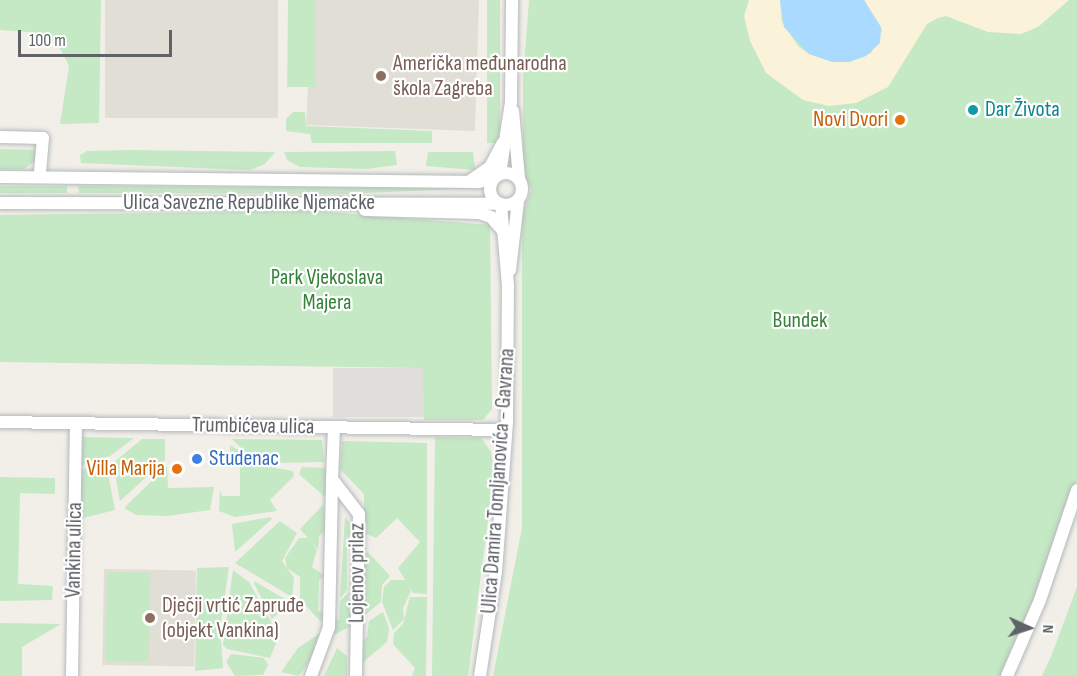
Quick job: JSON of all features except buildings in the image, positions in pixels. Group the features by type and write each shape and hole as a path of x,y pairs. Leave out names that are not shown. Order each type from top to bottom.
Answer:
{"street":[{"path":"510,102 519,178 523,187 518,201 500,204 490,192 497,176 510,102 512,0"},
{"path":"466,182 490,167 506,134"},
{"path":"0,137 43,138 40,177"},
{"path":"497,176 509,173 519,178"},
{"name":"Ulica Savezne Republike Njemačke","path":"0,177 466,182 497,176"},
{"name":"Ulica Damira Tomljanovića - Gavrana","path":"508,286 518,201"},
{"name":"Ulica Savezne Republike Njemačke","path":"0,202 500,204"},
{"path":"325,204 386,212 479,213 491,217 504,232"},
{"name":"Ulica Damira Tomljanovića - Gavrana","path":"480,676 496,572 506,430 508,286 500,204"},
{"name":"Trumbićeva ulica","path":"0,422 506,430"},
{"name":"Vankina ulica","path":"72,676 76,423"},
{"name":"Lojenov prilaz","path":"311,676 329,627 334,427"},
{"name":"Lojenov prilaz","path":"332,480 358,514 356,676"},
{"path":"1006,676 1040,600 1077,490"}],"shaded area":[{"path":"105,0 278,0 278,118 105,118"},
{"name":"Američka međunarodna škola Zagreba","path":"288,0 479,0 475,131 306,125 308,87 287,87"},
{"path":"333,368 424,368 424,417 333,417"},
{"name":"Dječji vrtić Zapruđe (objekt Vankina)","path":"104,569 196,571 194,667 102,665"}],"green space":[{"path":"0,0 101,0 99,123 60,124 69,66 61,50 42,33 0,30"},
{"path":"288,0 316,0 316,87 288,87"},
{"path":"487,0 500,0 500,143 487,143"},
{"name":"Bundek","path":"529,0 1077,0 1077,480 1042,587 1002,676 493,676 522,528 522,232 523,212 531,190 523,172 523,78"},
{"path":"293,112 305,112 306,126 432,131 432,143 312,143 310,134 286,131 286,119"},
{"path":"0,149 37,150 35,161 24,169 0,169"},
{"path":"87,151 275,152 265,164 250,170 81,163 80,155"},
{"path":"395,151 397,165 366,169 300,167 287,160 284,152"},
{"path":"428,152 473,152 475,170 426,166"},
{"path":"0,186 67,186 67,193 0,193"},
{"path":"78,186 475,188 344,194 79,193"},
{"name":"Park Vjekoslava Majera","path":"317,211 490,225 492,409 483,420 424,420 423,368 0,362 0,215"},
{"path":"79,437 134,438 110,456 80,466"},
{"path":"435,437 481,438 491,452 494,473 468,676 432,676"},
{"path":"142,439 165,439 165,460 120,501 113,463"},
{"path":"232,439 322,440 324,462 266,463 246,453"},
{"path":"342,441 427,443 427,594 413,593 398,568 420,542 397,518 376,538 364,533 364,494 340,469"},
{"path":"230,445 264,466 293,471 294,476 270,500 277,511 235,517 219,511 220,490 222,496 240,496 240,453 230,452"},
{"path":"94,466 107,468 115,510 83,518 78,471"},
{"path":"167,466 168,488 214,487 210,510 167,516 136,515 124,508"},
{"path":"302,467 328,468 326,498 299,474"},
{"path":"0,477 55,478 55,494 20,493 18,584 53,586 52,600 0,601"},
{"path":"323,505 327,528 319,536 318,549 312,543 317,550 312,567 325,576 319,580 318,611 326,613 321,622 300,599 300,577 287,568 285,558 299,538 308,538 300,529"},
{"path":"270,517 272,519 235,552 232,524"},
{"path":"345,517 354,528 347,541 347,590 340,598"},
{"path":"280,521 297,533 282,561 294,578 292,597 235,563"},
{"path":"363,551 369,553 390,576 382,585 381,602 361,618"},
{"path":"229,567 220,628 223,668 195,671 197,568"},
{"path":"233,570 249,582 279,636 270,658 227,649 223,645"},
{"path":"107,572 150,573 148,662 105,661"},
{"path":"391,580 406,580 411,591 403,608 404,619 393,630 382,602 384,587"},
{"path":"254,581 290,602 272,619 254,583"},
{"path":"1077,587 1077,676 1042,676 1052,654"},
{"path":"348,593 351,626 332,636 333,619 339,620 340,601"},
{"path":"410,597 427,597 426,676 412,676 415,668 393,644 394,633 403,624"},
{"path":"383,612 389,628 387,642 362,663 363,645 360,645 367,637 369,621"},
{"path":"0,623 61,624 22,647 22,676 0,676"},
{"path":"326,629 321,644 299,676 281,672 298,648"},
{"path":"337,648 347,656 347,676 324,676"},
{"path":"231,654 264,658 268,665 263,675 235,676 226,662"}],"sand":[{"path":"749,0 780,0 782,22 798,46 809,54 849,62 871,53 882,31 864,0 1069,0 1038,27 1021,34 988,32 946,16 938,18 927,24 888,87 856,103 829,106 803,100 766,73 750,41 744,16"}],"water":[{"path":"780,0 864,0 881,27 880,43 866,56 849,62 832,62 809,54 784,27"}],"place":[{"name":"Američka međunarodna škola Zagreba","path":"381,76"},
{"name":"Dar Života","path":"973,110"},
{"name":"Novi Dvori","path":"900,120"},
{"name":"Studenac","path":"197,459"},
{"name":"Villa Marija","path":"177,469"},
{"name":"Dječji vrtić Zapruđe (objekt Vankina)","path":"150,618"}]}
